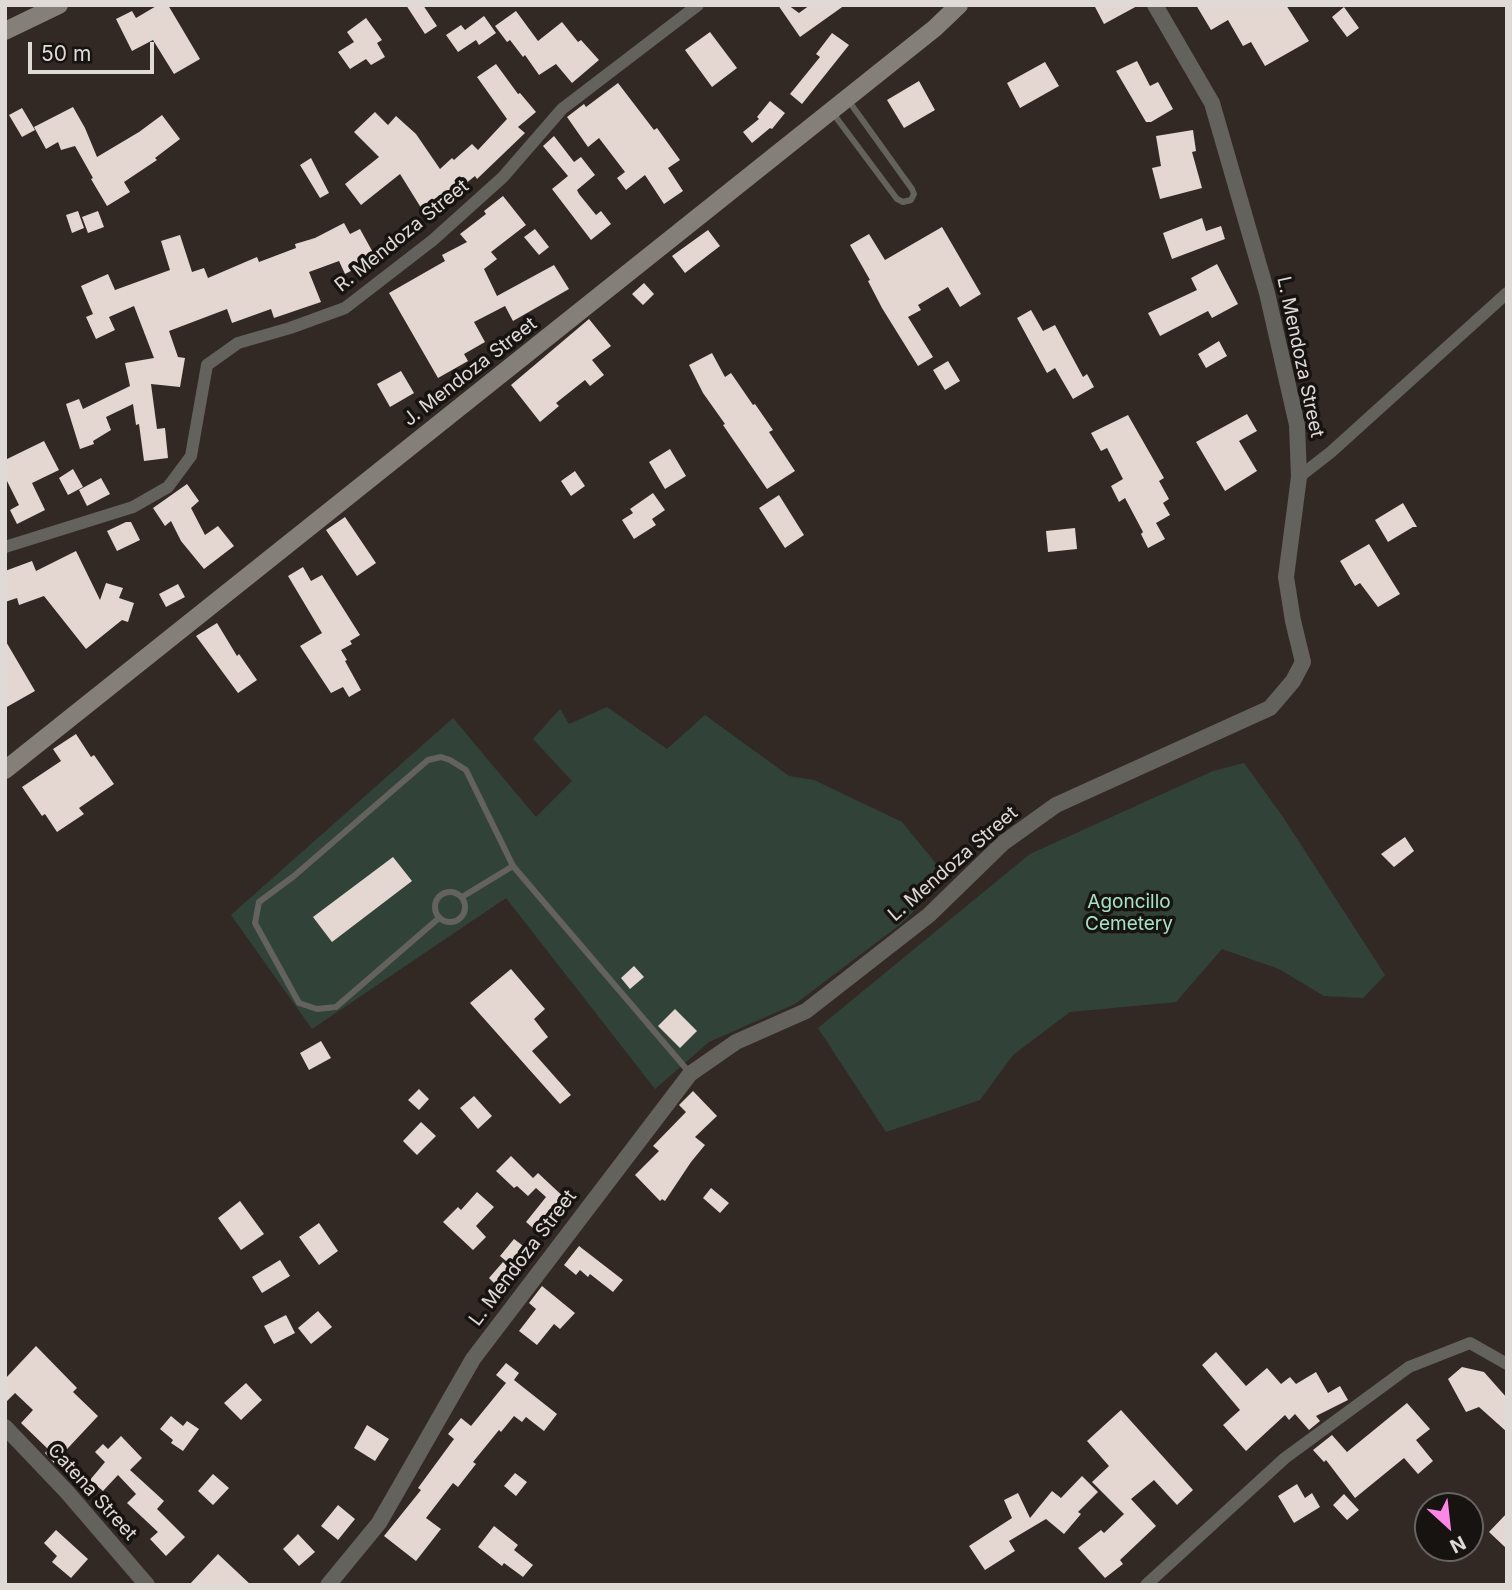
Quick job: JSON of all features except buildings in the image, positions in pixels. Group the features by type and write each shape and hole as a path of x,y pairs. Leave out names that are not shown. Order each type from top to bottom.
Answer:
{"main road":[{"path":"5,31 60,5"},
{"name":"J. Mendoza Street","path":"5,770 935,28 959,5"}],"street":[{"name":"R. Mendoza Street","path":"5,547 133,507 169,487 191,456 207,365 239,343 345,308 433,240 503,177 562,109 698,5"},
{"name":"L. Mendoza Street","path":"328,1585 379,1523 473,1359 690,1074 736,1042 806,1012 929,915 1003,843 1056,805 1270,708 1293,681 1303,662 1286,577 1299,477 1297,425 1267,293 1212,103 1156,5"},
{"path":"1299,477 1331,452 1507,293"},
{"path":"1146,1585 1286,1458 1409,1367 1470,1343 1507,1364"},
{"name":"Catena Street","path":"5,1427 67,1492 147,1585"}],"lane":[{"path":"831,111 897,199 904,202 911,200 914,194 912,189 846,99"},
{"path":"439,918 336,1006 317,1009 299,1003 255,923 259,902 294,876 428,760 441,757 466,770 513,866 690,1074"},
{"path":"462,897 513,866"},
{"path":"453,892 462,897 466,905 464,915 457,922 447,923 439,918 435,909 437,900 444,893 453,892"}],"green space":[{"path":"607,707 667,749 705,715 789,776 814,780 902,822 947,877 901,924 795,1004 709,1042 655,1089 506,898 312,1029 231,915 453,718 536,817 572,781 533,739 560,709 569,724"},
{"name":"Agoncillo Cemetery","path":"1244,763 1283,817 1385,975 1363,998 1324,996 1279,969 1222,949 1176,1002 1070,1012 1013,1055 980,1100 886,1132 818,1028 1030,854 1213,771"}]}
